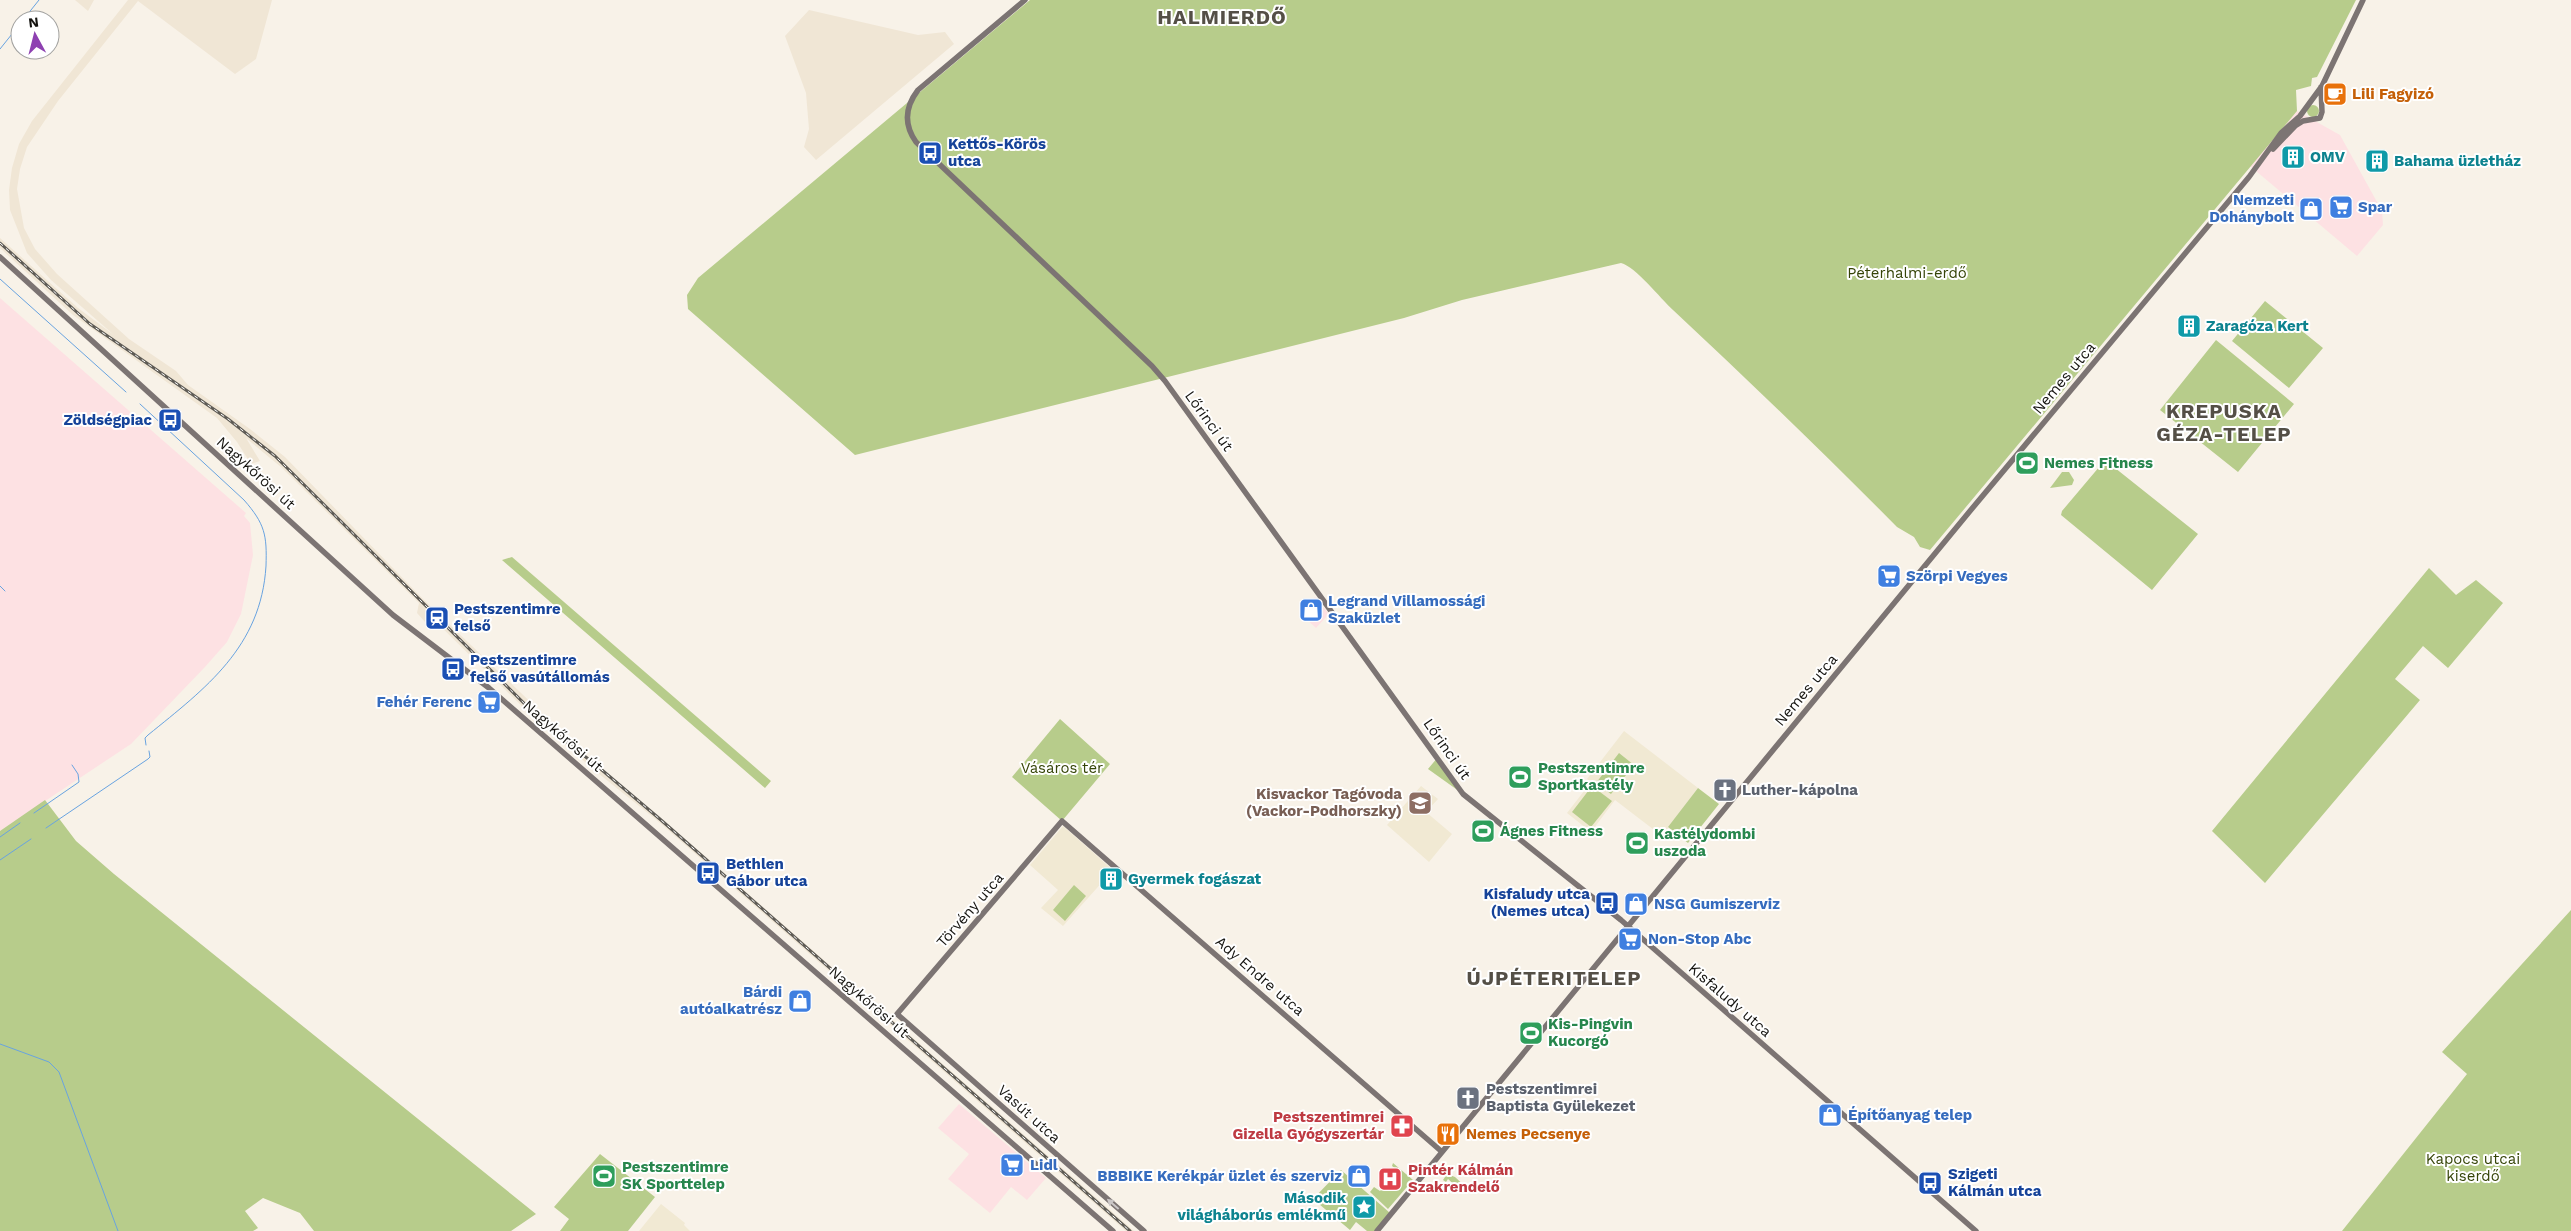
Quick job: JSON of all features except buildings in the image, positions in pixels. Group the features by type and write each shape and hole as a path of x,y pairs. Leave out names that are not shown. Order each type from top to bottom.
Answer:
{"street":[{"name":"Lőrinci út","path":"1025,0 913,97 907,111 907,123 916,142 1165,381 1463,794"},
{"path":"2321,106 2317,103 2306,105 2304,114 2313,120 2322,115 2322,86 2363,0"},
{"name":"Nemes utca","path":"1377,1231 2322,86"},
{"name":"Nemes utca","path":"2256,167 2291,128 2313,120"},
{"name":"Nagykőrösi út","path":"0,257 393,615 489,688 1112,1231"},
{"name":"Kisfaludy utca","path":"1463,794 1537,851 1628,927 1976,1231"},
{"name":"Törvény utca","path":"897,1014 1062,821"},
{"name":"Ady Endre utca","path":"1062,821 1442,1151"},
{"name":"Vasút utca","path":"897,1014 1144,1231"}],"shaded area":[{"path":"75,0 94,0 88,11"},
{"path":"128,0 272,0 256,59 235,74 138,1 58,101 27,147 20,169 17,189 24,228 35,249 57,274 129,339 176,371 188,385 250,429 285,457 423,599 596,765 662,819 1134,1231 1126,1231 659,822 593,769 528,712 432,618 426,623 417,613 419,603 281,467 246,438 260,461 251,464 237,442 217,418 73,315 0,248 0,238 78,308 114,335 51,280 27,253 10,210 9,190 12,168 19,144 32,121"},
{"path":"809,10 918,35 945,32 954,44 816,160 804,147 809,129 806,93 785,36"},
{"path":"2297,111 2340,135 2382,211 2383,225 2357,256 2250,166"},
{"path":"0,298 246,513 244,516 250,523 253,555 241,614 227,642 205,667 131,744 0,831"},
{"path":"1315,597 1329,614 1316,628 1301,614"},
{"path":"1624,731 1698,788 1662,836 1615,800 1591,832 1567,813 1591,782 1587,779"},
{"path":"1421,786 1438,799 1426,812 1452,834 1429,862 1387,825"},
{"path":"1063,826 1113,870 1063,926 1041,908 1058,890 1030,865"},
{"path":"959,1104 1046,1178 1027,1200 1011,1187 990,1213 948,1179 969,1154 938,1128"},
{"path":"661,1204 685,1223 684,1225 690,1231 639,1231"}],"green space":[{"name":"Péterhalmi-erdő","path":"1030,0 2356,0 2317,77 2312,78 2311,86 2296,90 2297,111 1930,550 1920,547 1914,537 1897,527 1786,417 1673,310 1641,276 1621,263 1462,300 1404,318 855,455 688,309 687,295 698,278"},
{"path":"2311,105 2315,105 2319,111 2315,117 2311,117 2307,113 2307,109"},
{"path":"2265,301 2323,348 2289,388 2232,341"},
{"path":"2216,340 2294,404 2238,472 2160,410"},
{"path":"2105,460 2198,534 2152,590 2061,515 2062,511"},
{"path":"2062,472 2069,472 2074,480 2072,485 2050,488"},
{"path":"512,557 771,781 765,788 502,560"},
{"path":"2429,568 2456,595 2476,580 2503,603 2448,668 2423,646 2395,679 2420,700 2265,883 2212,831"},
{"name":"Vásáros tér","path":"1060,719 1110,764 1062,821 1012,777"},
{"path":"1619,753 1634,765 1611,794 1596,783"},
{"path":"1438,757 1463,794 1428,769"},
{"path":"1592,786 1612,801 1591,827 1572,812"},
{"path":"1698,788 1719,804 1688,843 1668,827"},
{"path":"45,800 76,841 114,874 536,1214 511,1231 314,1231 300,1213 263,1198 245,1211 258,1228 253,1231 0,1231 0,831"},
{"path":"1074,885 1086,896 1065,921 1053,910"},
{"name":"Kapocs utcai kiserdő","path":"2571,910 2571,1231 2342,1231 2467,1074 2442,1052"},
{"name":"Pestszentimre SK Sporttelep","path":"600,1154 655,1197 628,1231 560,1231 569,1219 554,1207"},
{"path":"1393,1163 1413,1180 1388,1209 1370,1192 1374,1187 1380,1191 1385,1186 1386,1191 1397,1189 1401,1173 1392,1166"},
{"path":"1341,1170 1390,1213 1377,1231 1367,1231 1356,1222 1350,1230 1313,1199"},
{"path":"1447,1174 1455,1177 1468,1189 1459,1194 1461,1191 1448,1179 1446,1182 1443,1180"}],"waterway":[{"path":"31,10 39,0"},
{"path":"0,49 10,36"},
{"path":"0,279 126,392"},
{"path":"140,404 251,508 263,530 266,555 262,595 254,620 242,643 210,682 145,738 146,745"},
{"path":"0,586 5,591"},
{"path":"46,828 148,759 150,757 149,751"},
{"path":"34,813 79,782 78,774 72,765"},
{"path":"0,837 20,823"},
{"path":"0,860 31,839"},
{"path":"0,1044 49,1062 59,1072 118,1231"}],"railway":[{"path":"0,243 90,324 228,419 275,456 551,730 661,820 1130,1231"}],"place":[{"name":"Lili Fagyizó","path":"2335,94"},
{"name":"Kettős-Körös utca","path":"930,153"},
{"name":"OMV","path":"2293,157"},
{"name":"Bahama üzletház","path":"2377,161"},
{"name":"Spar","path":"2341,207"},
{"name":"Nemzeti Dohánybolt","path":"2311,209"},
{"name":"Zaragóza Kert","path":"2189,326"},
{"name":"Zöldségpiac","path":"170,420"},
{"name":"Nemes Fitness","path":"2027,463"},
{"name":"Szörpi Vegyes","path":"1889,576"},
{"name":"Legrand Villamossági Szaküzlet","path":"1311,610"},
{"name":"Pestszentimre felső","path":"437,618"},
{"name":"Pestszentimre felső vasútállomás","path":"453,669"},
{"name":"Fehér Ferenc","path":"489,702"},
{"name":"Pestszentimre Sportkastély","path":"1520,777"},
{"name":"Luther-kápolna","path":"1725,790"},
{"name":"Kisvackor Tagóvoda (Vackor-Podhorszky)","path":"1420,803"},
{"name":"Ágnes Fitness","path":"1483,831"},
{"name":"Kastélydombi uszoda","path":"1637,843"},
{"name":"Bethlen Gábor utca","path":"708,873"},
{"name":"Gyermek fogászat","path":"1111,879"},
{"name":"Kisfaludy utca (Nemes utca)","path":"1607,903"},
{"name":"NSG Gumiszerviz","path":"1636,904"},
{"name":"Non-Stop Abc","path":"1630,939"},
{"name":"Bárdi autóalkatrész","path":"800,1001"},
{"name":"Kis-Pingvin Kucorgó","path":"1531,1033"},
{"name":"Pestszentimrei Baptista Gyülekezet","path":"1468,1098"},
{"name":"Építőanyag telep","path":"1830,1115"},
{"name":"Pestszentimrei Gizella Gyógyszertár","path":"1402,1126"},
{"name":"Nemes Pecsenye","path":"1448,1134"},
{"name":"Lidl","path":"1012,1165"},
{"name":"Pestszentimre SK Sporttelep","path":"604,1176"},
{"name":"BBBIKE Kerékpár üzlet és szerviz","path":"1359,1176"},
{"name":"Pintér Kálmán Szakrendelő","path":"1390,1179"},
{"name":"Szigeti Kálmán utca","path":"1930,1183"},
{"name":"Második világháborús emlékmű","path":"1364,1207"}],"district":[{"name":"HALMIERDŐ","path":"1222,17"},
{"name":"KREPUSKA GÉZA-TELEP","path":"2224,422"},
{"name":"ÚJPÉTERITELEP","path":"1554,978"}]}
